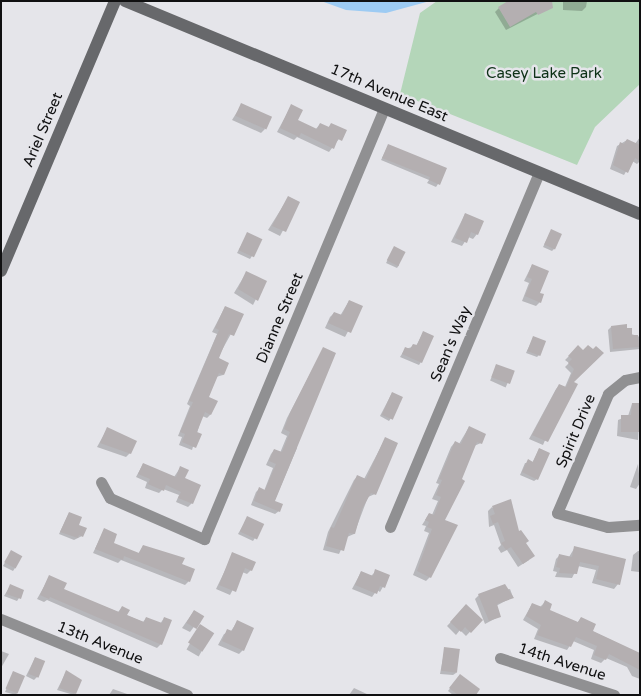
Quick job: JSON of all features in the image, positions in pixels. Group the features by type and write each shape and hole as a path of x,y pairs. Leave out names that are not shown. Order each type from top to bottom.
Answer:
{"street":[{"name":"Ariel Street","path":"1,271 115,1"},
{"name":"17th Avenue East","path":"125,1 640,214"},
{"name":"Dianne Street","path":"101,482 110,498 204,539 384,108"},
{"name":"Sean's Way","path":"390,528 539,173"},
{"name":"Spirit Drive","path":"640,377 625,380 608,394 557,513 608,527 640,525"},
{"name":"13th Avenue","path":"1,619 187,695"},
{"name":"14th Avenue","path":"500,658 614,695"}],"green space":[{"name":"Casey Lake Park","path":"437,1 640,1 640,84 595,127 577,165 400,94 420,13"}],"water":[{"path":"321,1 430,1 386,13 346,10"}],"building":[{"path":"508,1 552,1 553,8 538,15 536,12 510,27 498,7"},
{"path":"241,103 272,117 266,130 235,116"},
{"path":"291,104 303,110 298,120 317,129 320,123 329,127 331,123 347,130 342,141 338,139 334,149 301,133 299,137 280,128"},
{"path":"627,139 640,145 640,161 635,158 628,173 613,165 620,142 624,144"},
{"path":"388,144 447,168 440,185 429,180 430,177 382,158"},
{"path":"288,196 300,202 286,232 272,226"},
{"path":"465,213 484,221 478,235 471,232 467,243 455,238"},
{"path":"551,229 562,234 555,249 544,245"},
{"path":"247,232 262,239 254,257 239,250"},
{"path":"394,246 406,252 398,266 387,260"},
{"path":"532,264 549,271 540,293 544,294 541,303 525,296 532,279 527,277"},
{"path":"246,271 267,281 258,301 238,289"},
{"path":"349,300 363,306 351,333 328,323 334,312 342,315"},
{"path":"225,306 244,314 234,336 229,334 219,358 229,363 224,375 219,373 209,397 218,401 211,415 205,412 197,432 202,434 196,448 182,442 185,434 180,432 193,402 189,401 219,330 215,328"},
{"path":"627,324 627,328 632,328 632,335 638,335 639,347 613,349 611,326"},
{"path":"423,331 434,336 422,363 402,354 405,347 410,349 413,344 417,345"},
{"path":"533,336 546,341 540,356 527,351"},
{"path":"578,345 583,350 588,345 593,349 596,346 604,353 574,382 578,384 548,442 532,435 559,384 566,387 574,369 568,363 572,359 568,356"},
{"path":"323,347 336,353 275,501 283,504 280,512 254,501 259,487 265,490 276,464 269,461 274,449 282,452 290,432 284,429 290,413"},
{"path":"496,364 515,371 510,384 491,377"},
{"path":"392,392 403,397 393,420 382,415"},
{"path":"632,403 640,403 640,432 621,432 621,415 631,415"},
{"path":"469,426 486,434 482,444 477,442 462,479 465,481 445,520 458,525 431,578 417,571 432,529 427,527 429,522 425,520 429,513 434,515 441,497 436,495 442,480 439,479 455,441 461,444"},
{"path":"107,427 137,441 131,454 100,443"},
{"path":"385,437 398,443 376,495 371,493 362,509 355,534 349,533 344,551 326,546 331,527 334,528 357,475 366,479"},
{"path":"539,448 550,453 538,480 522,472 528,459 533,462"},
{"path":"143,463 176,477 180,466 189,470 185,478 201,485 193,504 178,498 181,492 166,485 164,491 148,484 150,479 138,474"},
{"path":"511,499 519,531 521,530 529,541 526,543 535,556 523,564 511,547 506,550 501,543 505,541 498,522 493,524 490,516 495,514 492,506"},
{"path":"69,512 82,517 79,525 87,528 83,537 79,535 78,538 60,532"},
{"path":"247,516 264,524 257,539 240,531"},
{"path":"104,528 117,534 114,543 139,553 143,545 185,558 182,564 195,569 190,582 124,556 123,560 95,549"},
{"path":"574,546 626,559 620,585 596,579 599,566 580,562 577,574 559,573 560,568 556,567 559,554 572,557"},
{"path":"11,550 22,556 16,569 4,562"},
{"path":"232,552 256,562 252,571 245,568 236,592 219,585"},
{"path":"375,569 390,575 385,588 380,586 377,594 355,585 361,571 373,576"},
{"path":"49,575 67,583 64,589 119,612 122,606 130,610 127,615 144,622 146,617 162,623 164,617 172,620 162,645 50,597 49,599 40,595"},
{"path":"10,584 24,590 21,599 6,594"},
{"path":"505,584 514,598 497,604 501,617 489,621 478,594"},
{"path":"545,600 552,604 550,610 578,622 581,617 596,624 593,631 640,653 640,670 609,654 606,660 594,655 597,646 576,637 571,647 537,635 541,625 526,616 532,603 542,607"},
{"path":"466,604 483,620 471,633 465,627 461,632 450,622"},
{"path":"194,610 204,616 197,629 186,623"},
{"path":"237,620 254,628 244,651 222,641 227,629 232,631"},
{"path":"200,624 214,633 202,652 188,642"},
{"path":"444,647 460,649 457,673 441,671"},
{"path":"35,657 45,661 38,678 28,674"},
{"path":"66,670 82,680 76,694 59,688"},
{"path":"13,671 25,676 18,694 6,688"},
{"path":"460,674 480,689 476,695 458,695 449,688"}]}
